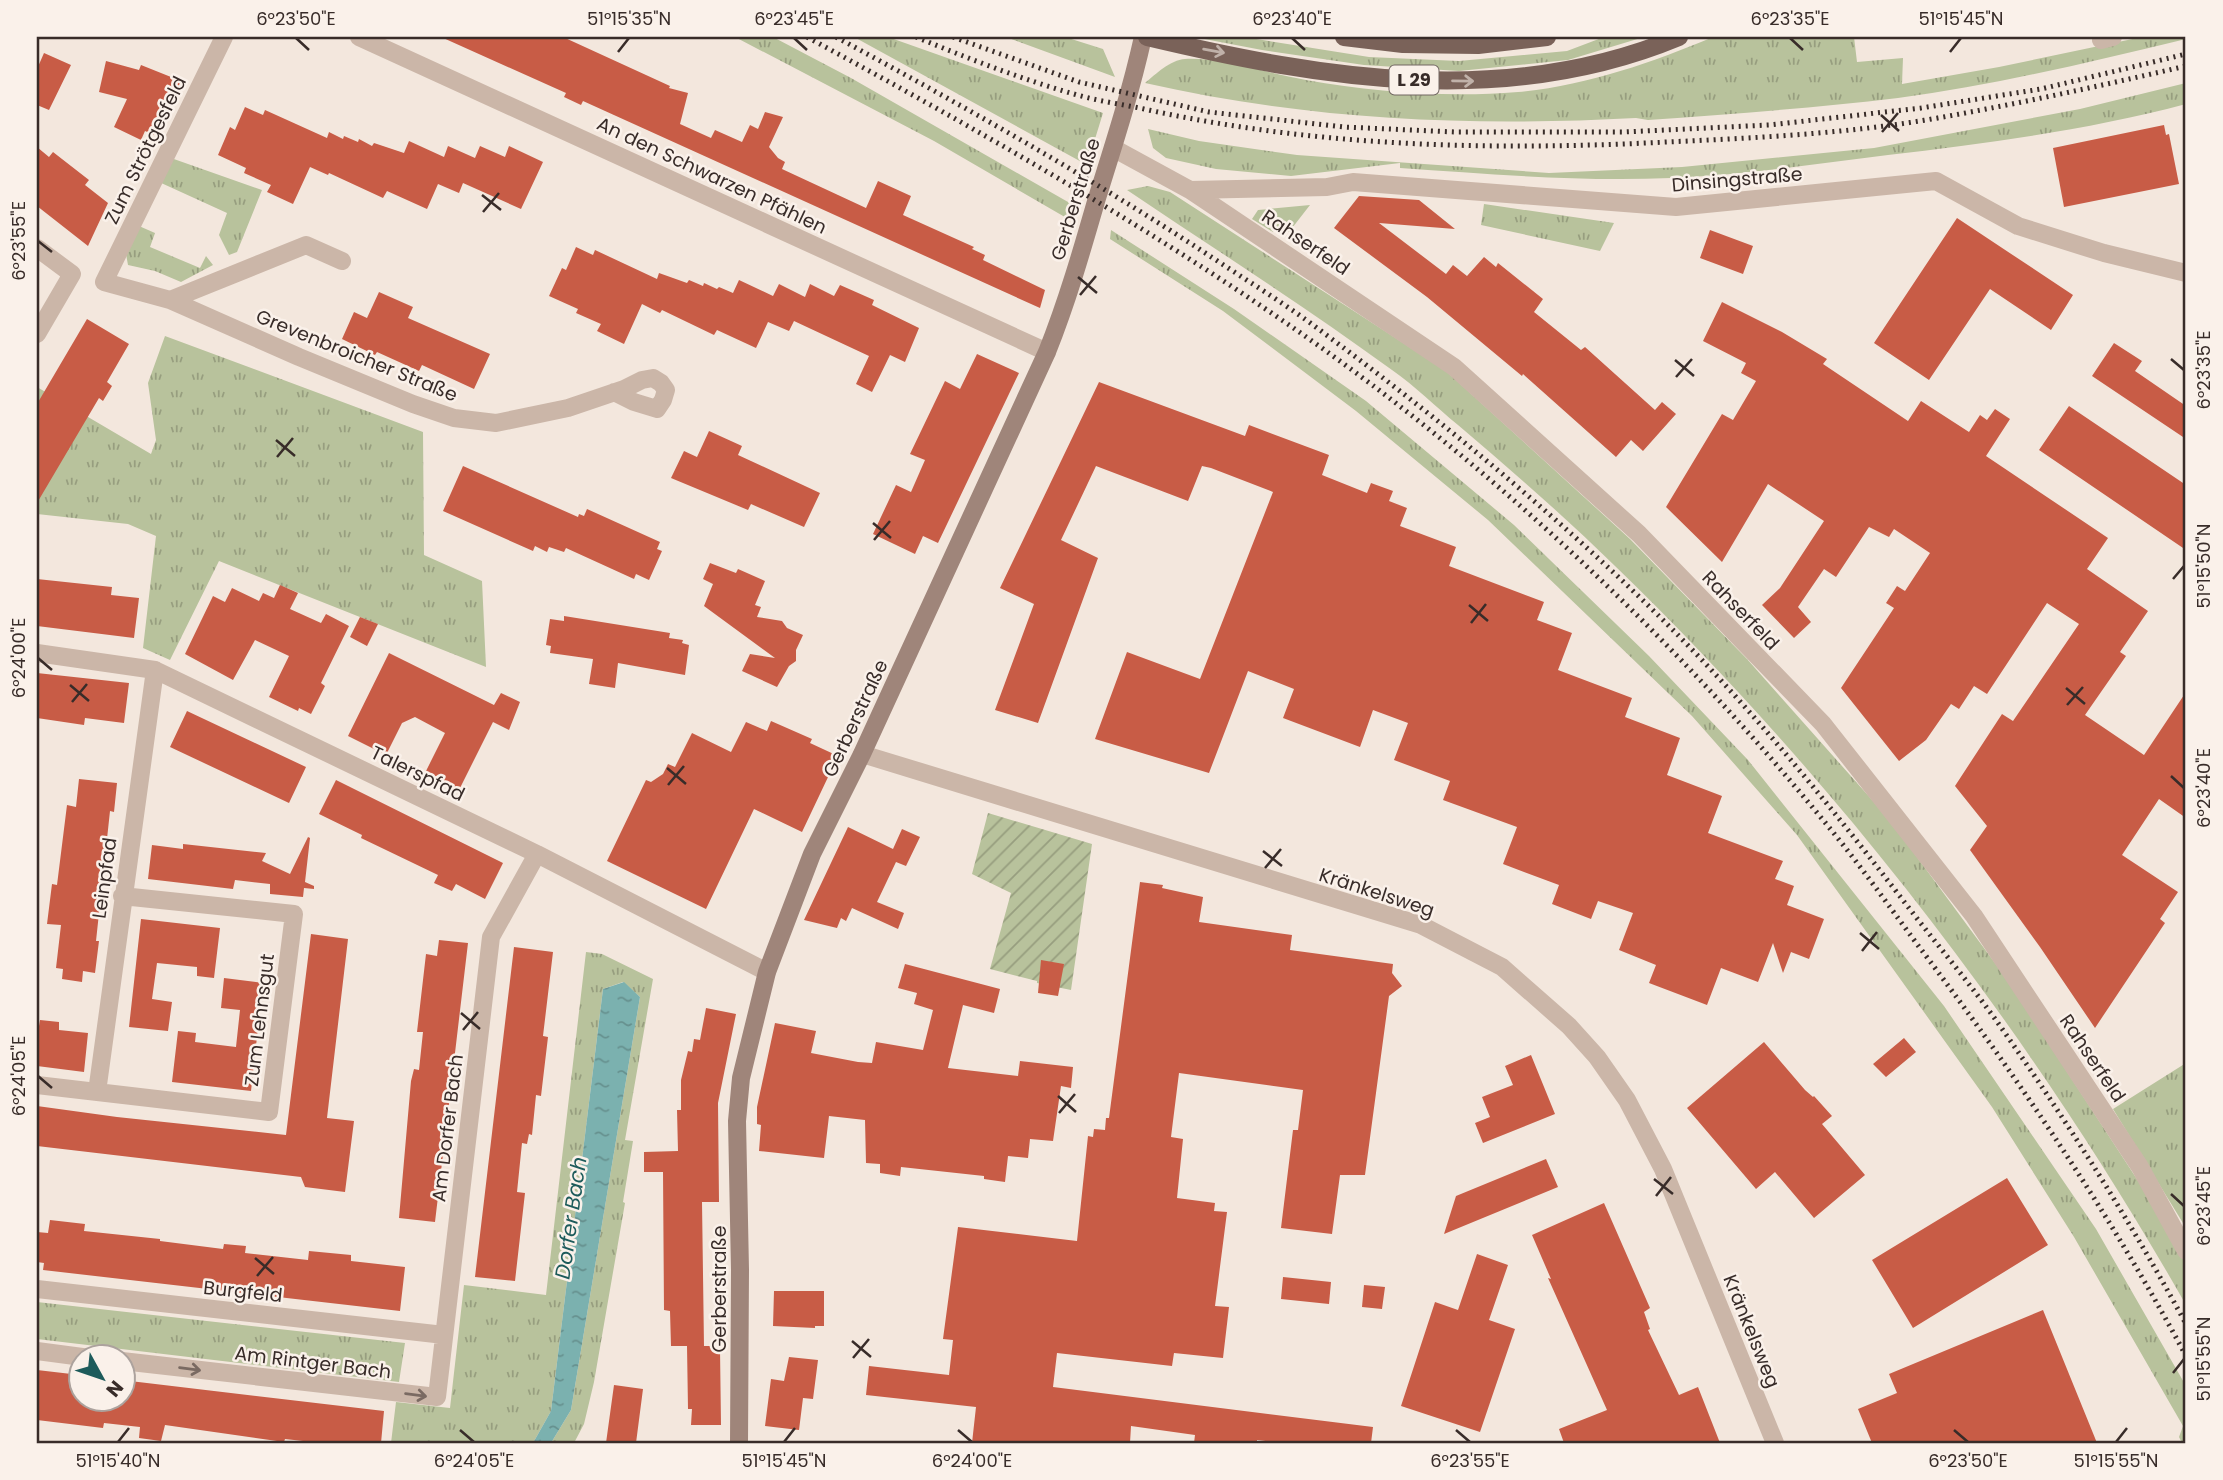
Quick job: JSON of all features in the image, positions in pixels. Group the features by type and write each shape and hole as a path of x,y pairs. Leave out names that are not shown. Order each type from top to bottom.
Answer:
{"main road":[{"name":"L 29","path":"1145,37 1282,64 1390,80 1478,82 1564,72 1645,51 1679,37"},
{"name":"L 29","path":"1343,37 1404,44 1478,45 1547,37"}],"street":[{"name":"Zum Strötgesfeld","path":"104,282 224,37"},
{"name":"An den Schwarzen Pfählen","path":"359,37 1047,352"},
{"name":"Gerberstraße","path":"739,1443 737,1121 741,1078 767,972 808,862 862,754 1060,320 1145,37"},
{"name":"Rahserfeld","path":"1113,148 1190,190 1454,367 1639,534 1823,724 1974,916 2140,1167 2186,1251"},
{"name":"Dinsingstraße","path":"1190,190 1326,187 1353,182 1676,207 1936,181 2018,226 2104,253 2186,273"},
{"path":"170,300 306,245 342,261"},
{"path":"37,248 72,274 37,334"},
{"name":"Grevenbroicher Straße","path":"104,282 170,300 299,357 454,418 496,423 568,408 614,392"},
{"name":"Talerspfad","path":"37,653 155,670 537,854 767,972"},
{"name":"Leinpfad","path":"97,1091 155,670"},
{"name":"Kränkelsweg","path":"862,754 1421,925 1502,967 1569,1026 1597,1057 1627,1100 1663,1168 1775,1443"},
{"name":"Am Dorfer Bach","path":"444,1335 491,937 537,854"},
{"name":"Zum Lehnsgut","path":"37,1085 269,1112 294,914 122,896"},
{"name":"Burgfeld","path":"37,1289 444,1335"},
{"name":"Am Rintger Bach","path":"136,1363 437,1397 444,1335"},
{"path":"37,1351 66,1354"}],"green space":[{"path":"735,37 773,37 851,78 1075,206 1070,220 934,141"},
{"path":"854,37 888,37 1103,113 1087,165"},
{"path":"1006,37 1065,37 1103,49 1115,77"},
{"path":"1194,37 1244,37 1369,57 1459,61 1567,51 1604,37 1644,37 1568,60 1459,71 1364,65"},
{"path":"1713,37 1854,37 1857,62 1903,58 1902,84 2142,37 2186,39 2043,72 1934,93 1836,105 1648,120 1636,118 1512,122 1389,118 1267,105 1145,83 1174,62 1199,59 1306,80 1385,91 1438,94 1518,92 1593,79 1666,56"},
{"path":"2186,83 2186,104 2038,135 1807,165 1671,178 1535,177 1400,168 1400,163 1291,176 1216,169 1166,158 1153,148 1148,129 1199,141 1297,155 1549,173 1682,167 1874,148 2080,109"},
{"path":"171,158 262,190 237,252 229,255 219,235 227,213 159,182"},
{"path":"1148,186 1170,192 1445,370 1630,539 1747,659 1889,819 2006,978 2159,1213 2186,1263 2186,1305 2126,1204 1997,1009 1927,915 1854,824 1698,649 1577,529 1409,383 1327,324 1127,190"},
{"path":"1484,204 1614,223 1600,251 1481,225"},
{"path":"1310,205 1289,232 1281,226 1273,232 1252,219 1258,210"},
{"path":"139,226 155,233 150,247 200,268 206,256 213,265 181,282 155,271 128,265 126,254"},
{"path":"1111,230 1234,309 1366,401 1514,525 1649,656 1748,760 1944,1006 2096,1229 2186,1386 2186,1443 2182,1443 2179,1437 2183,1426 2074,1237 1992,1107 1797,835 1692,716 1488,520 1356,411 1223,311 1110,239"},
{"path":"165,336 423,432 424,555 482,581 486,667 219,561 170,660 143,648 156,536 128,524 37,514 37,387 151,454 156,440 148,383"},
{"path":"988,813 1092,844 1071,990 990,969 1011,893 972,874"},
{"path":"586,952 602,954 653,979 625,1140 633,1141 623,1202 625,1203 594,1382 584,1424 574,1443 551,1443 571,1410 640,997 623,982 603,989 551,1411 533,1443 391,1443 396,1402 450,1408 464,1285 546,1295"},
{"path":"2186,1063 2186,1228 2113,1109"},
{"path":"37,1302 405,1343 399,1382 136,1351 136,1344 79,1344 37,1339"}],"water":[{"path":"624,982 640,997 571,1410 551,1443 533,1443 551,1411 603,989"}],"building":[{"path":"441,37 563,37 670,86 669,88 688,93 680,124 711,138 715,130 742,142 750,125 758,129 765,112 783,117 769,147 785,162 782,169 866,208 878,181 911,196 903,215 974,247 972,249 985,255 983,260 1045,290 1040,308 583,101 581,105 564,97 566,93"},
{"path":"44,53 71,65 49,110 37,105 37,69"},
{"path":"106,61 139,70 141,65 181,81 154,135 145,131 141,140 114,127 127,99 99,92"},
{"path":"245,107 263,115 265,110 327,138 329,132 343,139 344,136 358,142 359,139 372,146 374,143 404,153 409,141 444,157 448,146 475,158 480,146 505,157 509,146 543,162 521,209 463,183 459,193 438,184 427,209 387,191 383,198 310,167 293,204 267,192 271,185 244,173 246,168 218,155 230,127 235,130"},
{"path":"2164,125 2166,135 2169,134 2179,184 2064,207 2053,148"},
{"path":"37,147 49,157 53,152 89,180 85,185 108,203 88,246 37,206"},
{"path":"1359,196 1419,200 1455,229 1379,223 1446,274 1453,265 1467,276 1484,257 1496,267 1498,263 1543,299 1534,312 1581,350 1585,347 1655,410 1662,402 1676,414 1643,451 1631,440 1616,457 1523,374 1522,376 1427,297 1334,228"},
{"path":"1957,218 2073,295 2051,330 1990,289 1929,380 1874,343"},
{"path":"1710,230 1753,246 1743,274 1700,258"},
{"path":"576,247 593,255 595,250 657,279 659,273 687,283 689,280 703,286 704,283 733,293 739,280 773,296 779,284 805,297 810,284 834,296 840,285 874,300 872,305 919,328 905,362 890,355 872,392 856,384 869,356 794,321 789,331 768,322 756,348 717,330 714,335 662,310 660,313 642,304 624,344 597,331 601,324 576,313 578,309 549,296 562,268 566,270"},
{"path":"379,292 413,307 408,318 490,354 474,389 422,365 419,371 377,352 375,355 342,339 354,312 367,318"},
{"path":"1722,302 1782,332 1827,359 1823,364 1908,421 1921,401 1969,432 1980,415 1987,420 1995,409 2010,419 1986,456 2108,538 2087,569 2148,611 2120,652 2126,656 2085,715 2144,755 2186,692 2186,818 2159,799 2122,855 2178,892 2160,919 2165,923 2095,1028 1970,850 1987,826 1955,786 2002,714 2013,721 2079,624 2047,603 1987,694 1974,686 1959,709 1951,704 1926,740 1899,761 1841,688 1894,608 1886,603 1897,586 1905,591 1930,553 1894,529 1889,537 1869,527 1836,577 1824,569 1798,607 1811,622 1794,638 1762,605 1780,588 1824,521 1768,484 1722,562 1666,507 1722,414 1733,420 1756,381 1741,373 1746,363 1703,341"},
{"path":"87,319 129,344 107,382 112,386 103,401 99,398 37,503 37,404"},
{"path":"2114,343 2142,361 2135,371 2186,406 2186,439 2092,376"},
{"path":"977,354 1019,373 938,543 923,536 915,554 873,534 896,485 911,492 925,460 910,454 945,381 960,389"},
{"path":"1099,382 1245,436 1249,425 1329,455 1322,475 1367,493 1371,483 1393,491 1389,501 1407,508 1400,526 1456,547 1449,566 1544,602 1537,620 1572,633 1558,670 1632,698 1625,717 1680,738 1667,775 1722,796 1708,833 1783,861 1775,879 1794,886 1787,905 1824,919 1809,959 1791,952 1783,973 1773,943 1758,982 1721,968 1707,1005 1649,983 1656,965 1619,950 1633,913 1598,901 1591,919 1552,904 1559,885 1503,864 1517,827 1443,800 1450,781 1394,760 1408,723 1373,710 1360,747 1283,718 1294,689 1248,671 1209,773 1095,739 1127,652 1200,679 1273,492 1211,468 1202,466 1188,501 1096,466 1061,540 1098,558 1038,723 995,710 1034,604 1000,588"},
{"path":"2069,406 2186,485 2186,550 2039,450"},
{"path":"709,431 742,446 738,455 820,493 804,527 751,504 748,510 671,478 684,451 697,457"},
{"path":"463,466 578,517 579,514 584,516 587,509 660,542 657,549 662,551 649,580 636,574 634,579 566,548 564,552 549,547 547,552 535,546 533,551 443,511"},
{"path":"710,563 736,573 738,569 765,581 755,605 761,607 757,617 782,621 787,628 803,635 796,650 796,661 789,666 777,687 742,671 750,654 775,658 704,606 713,584 703,579"},
{"path":"37,579 112,587 111,595 139,598 134,638 37,626"},
{"path":"280,585 298,593 290,609 321,623 326,614 349,626 321,683 325,686 311,714 269,697 289,656 255,640 233,680 185,654 213,596 225,602 232,588 259,601 263,593 274,598"},
{"path":"564,616 670,633 669,638 683,640 682,643 689,645 685,675 618,663 615,688 589,684 593,659 550,653 551,646 546,645 550,619 564,621"},
{"path":"360,617 378,624 367,646 350,637"},
{"path":"389,653 494,705 501,693 520,702 509,730 493,722 459,790 425,773 445,733 415,717 402,723 386,755 348,736"},
{"path":"37,673 129,683 124,723 85,718 84,725 37,718"},
{"path":"187,711 306,767 289,803 170,747"},
{"path":"771,721 812,739 810,743 838,756 802,832 754,809 706,909 607,861 646,780 651,782 663,774 668,764 675,767 692,733 731,752 746,722 767,731"},
{"path":"79,779 117,783 114,812 110,811 95,973 83,971 82,982 62,979 63,969 56,968 61,925 47,924 52,884 57,885 67,805 76,807"},
{"path":"336,780 503,863 485,899 456,884 452,891 434,883 438,875 361,838 362,835 319,814"},
{"path":"848,827 893,849 902,829 920,837 906,866 896,862 877,902 904,913 898,929 852,908 846,921 841,918 837,928 804,920"},
{"path":"308,837 305,882 314,886 314,889 304,888 303,897 270,894 270,884 235,880 233,889 148,879 152,845 183,849 183,844 266,853 262,861 290,874"},
{"path":"1140,882 1163,885 1162,888 1203,897 1199,922 1292,935 1290,950 1393,964 1392,973 1402,986 1389,996 1365,1175 1340,1175 1332,1234 1281,1228 1293,1130 1298,1130 1303,1090 1179,1073 1171,1137 1183,1139 1177,1198 1215,1203 1214,1211 1227,1212 1215,1306 1229,1307 1223,1358 1174,1353 1172,1366 1057,1353 1053,1387 1373,1427 1371,1443 1282,1443 1257,1440 1257,1443 1194,1443 1195,1435 1131,1426 1130,1443 972,1443 976,1407 866,1395 869,1366 949,1375 953,1340 943,1339 958,1227 1077,1241 1088,1136 1093,1137 1094,1129 1105,1130 1106,1118 1109,1118"},
{"path":"141,919 220,928 214,978 197,976 197,967 157,963 152,999 172,1002 168,1031 129,1027"},
{"path":"311,934 348,939 327,1118 354,1121 345,1192 305,1187 301,1177 37,1146 37,1106 286,1135"},
{"path":"439,940 468,943 435,1222 399,1218 411,1081 414,1069 419,1070 423,1032 417,1032 426,954 437,956"},
{"path":"514,947 553,952 543,1036 548,1037 541,1096 536,1095 532,1135 529,1134 527,1144 522,1143 517,1192 525,1193 515,1281 475,1277"},
{"path":"1041,960 1064,964 1058,996 1038,993"},
{"path":"905,964 1000,989 994,1013 963,1005 948,1068 1018,1076 1020,1061 1073,1067 1071,1088 1061,1086 1053,1141 1030,1139 1028,1158 1008,1156 1005,1182 984,1179 984,1176 901,1167 900,1176 880,1173 880,1164 866,1163 865,1120 829,1116 824,1158 759,1151 761,1125 757,1124 757,1107 775,1023 816,1031 811,1053 858,1062 872,1063 876,1042 923,1050 933,1010 914,1004 917,993 898,988"},
{"path":"224,978 263,983 251,1091 172,1082 178,1031 196,1033 195,1042 236,1047 240,1010 221,1008"},
{"path":"706,1008 736,1014 718,1103 719,1202 702,1202 704,1346 671,1346 670,1311 664,1310 663,1172 644,1172 644,1152 678,1151 677,1110 681,1110 681,1080 688,1051 692,1052 694,1039 700,1040"},
{"path":"40,1020 59,1022 59,1030 88,1033 84,1072 37,1066 37,1026"},
{"path":"1904,1038 1916,1052 1886,1077 1873,1064"},
{"path":"1764,1042 1805,1090 1832,1116 1822,1124 1865,1175 1814,1218 1775,1172 1756,1189 1687,1108"},
{"path":"1531,1055 1555,1114 1483,1143 1475,1123 1490,1117 1482,1097 1513,1085 1505,1066"},
{"path":"1546,1159 1558,1187 1444,1234 1456,1196"},
{"path":"2007,1178 2048,1245 1913,1328 1872,1260"},
{"path":"1604,1203 1650,1308 1644,1312 1650,1329 1648,1330 1679,1395 1698,1387 1720,1443 1564,1443 1559,1429 1607,1410 1548,1278 1551,1279 1532,1235"},
{"path":"50,1220 85,1224 84,1231 223,1249 224,1244 246,1246 245,1253 308,1260 309,1251 351,1255 351,1261 405,1267 400,1311 43,1270 44,1263 37,1262 37,1232 48,1233"},
{"path":"1477,1254 1508,1265 1489,1320 1515,1329 1480,1432 1401,1406 1435,1302 1458,1310"},
{"path":"1283,1277 1331,1282 1329,1304 1281,1299"},
{"path":"1364,1285 1385,1287 1382,1309 1362,1307"},
{"path":"774,1291 824,1291 824,1326 773,1326"},
{"path":"2043,1310 2097,1443 1872,1443 1858,1409 1897,1393 1889,1374"},
{"path":"687,1346 720,1349 721,1425 691,1425 692,1409 688,1409"},
{"path":"789,1357 818,1360 813,1399 803,1398 799,1430 765,1426 771,1379 784,1381"},
{"path":"37,1370 66,1373 66,1414 136,1414 136,1382 384,1411 381,1443 321,1443 285,1439 284,1442 165,1425 161,1441 139,1438 140,1427 104,1423 103,1428 37,1420"},
{"path":"614,1385 643,1389 636,1443 606,1443"}],"railway":[{"path":"807,37 1054,176 1174,249 1292,327 1440,438 1511,497 1580,560 1711,692 1773,760 1855,860 2027,1096 2126,1250 2186,1356"},
{"path":"836,37 1079,174 1298,314 1404,394 1586,547 1672,629 1766,731 1983,1002 2100,1176 2186,1324"},
{"path":"916,37 1034,82 1109,102 1209,122 1339,139 1470,146 1601,145 1861,129 1991,108 2186,66"},
{"path":"953,37 1079,82 1209,112 1344,127 1455,132 1623,132 1769,125 1921,108 2041,89 2186,54"}],"water label":[{"name":"Dorfer Bach","path":"571,1218"}]}
